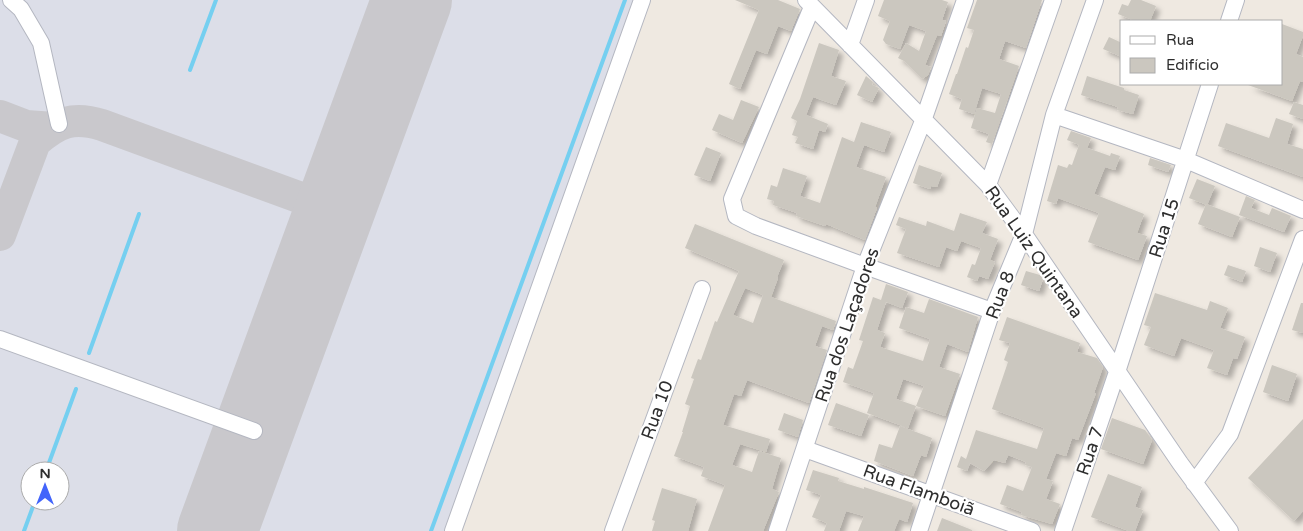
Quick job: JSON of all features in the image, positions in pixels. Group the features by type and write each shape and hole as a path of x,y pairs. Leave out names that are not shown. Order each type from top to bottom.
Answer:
{"street":[{"path":"12,0 21,9 42,43 59,124"},
{"path":"453,531 642,0"},
{"path":"850,45 866,0"},
{"name":"Rua dos Laçadores","path":"777,531 864,266 924,121 965,0"},
{"path":"988,185 1053,0"},
{"name":"Rua 8","path":"919,531 992,311 1024,234 1054,115 1094,0"},
{"path":"1229,20 1236,0"},
{"path":"809,3 732,198 736,216 756,226 992,311"},
{"name":"Rua Luiz Quintana","path":"809,3 988,185 1024,234 1194,483 1230,531"},
{"name":"Rua 15","path":"1117,372 1210,85"},
{"path":"1054,115 1186,160 1303,210"},
{"path":"1194,483 1230,434 1303,239"},
{"name":"Rua 10","path":"613,531 702,289"},
{"path":"0,339 254,431"},
{"name":"Rua 7","path":"1063,531 1117,372"},
{"name":"Rua Flamboiã","path":"805,449 1032,531"}],"shaded area":[{"path":"0,0 650,0 460,531 0,531"}],"building":[{"path":"735,0 778,0 800,9 791,31 778,26 767,54 756,50 740,89 729,84 759,10"},
{"path":"884,0 942,0 948,2 942,20 946,21 941,36 937,35 925,65 931,67 928,75 922,79 904,61 898,58 906,43 919,51 926,31 909,25 900,49 886,44 883,40 890,21 878,16"},
{"path":"977,0 1042,0 1026,48 1005,41 999,59 1019,66 992,144 986,142 989,134 971,128 977,108 995,113 1001,94 982,88 974,114 959,109 962,99 949,94 974,30 967,28"},
{"path":"1131,0 1141,0 1156,6 1150,20 1133,20 1118,14 1122,4 1128,6"},
{"path":"1283,24 1303,32 1296,54 1303,57 1303,82 1300,81 1292,101 1248,85 1283,85"},
{"path":"1109,37 1120,42 1120,56 1103,49"},
{"path":"819,43 839,50 831,76 846,81 836,105 813,97 806,115 828,124 825,132 819,130 813,149 795,143 798,137 792,135 797,121 791,118 800,99"},
{"path":"866,76 873,82 872,85 879,88 872,102 857,95"},
{"path":"1087,76 1139,95 1133,114 1117,110 1118,107 1081,95"},
{"path":"741,100 759,107 742,143 712,130 719,114 733,120"},
{"path":"1294,102 1303,105 1303,119 1289,114"},
{"path":"1276,118 1293,124 1287,144 1303,149 1303,177 1218,146 1226,123 1269,138"},
{"path":"861,122 891,132 884,152 864,145 856,167 886,177 865,240 826,224 825,226 796,216 797,213 773,205 774,201 767,199 771,185 777,187 783,168 807,176 800,196 820,203 842,137 854,142"},
{"path":"1071,131 1091,138 1087,148 1067,140"},
{"path":"1079,145 1110,156 1111,153 1120,156 1115,170 1105,167 1094,194 1144,214 1137,233 1147,236 1138,260 1088,242 1099,213 1058,198 1056,204 1047,201 1058,165 1067,168 1069,164 1072,165"},
{"path":"706,147 721,153 710,181 694,175"},
{"path":"1150,158 1171,165 1168,172 1148,165"},
{"path":"919,165 942,173 937,187 931,186 930,189 913,183"},
{"path":"1197,179 1215,186 1207,205 1189,198"},
{"path":"1246,196 1255,200 1251,208 1269,215 1272,208 1291,216 1284,232 1239,215"},
{"path":"1206,204 1240,217 1232,237 1198,224"},
{"path":"960,213 987,222 982,233 998,239 990,260 995,262 988,279 979,276 977,281 967,277 972,264 975,265 981,248 961,241 957,251 946,247 939,267 897,253 906,229 896,225 899,217 926,226 927,221 954,231"},
{"path":"695,224 784,260 771,297 836,321 833,330 822,326 815,346 827,350 809,403 747,380 741,396 734,394 723,425 770,439 766,452 740,444 732,465 752,472 759,451 781,458 772,489 779,492 763,531 708,531 725,485 701,476 704,467 674,456 690,406 685,404 694,379 691,378 698,359 701,360 715,321 717,322 739,271 685,248","holes":["745,288 763,295 753,323 733,315"]},
{"path":"1260,247 1277,253 1270,272 1254,266"},
{"path":"1228,265 1246,271 1242,282 1224,275"},
{"path":"1026,271 1040,275 1043,279 1039,291 1021,285"},
{"path":"886,284 908,292 902,308 886,302 877,330 885,333 880,347 923,361 930,339 899,328 906,307 924,313 929,299 978,317 968,352 947,344 939,367 960,374 945,416 916,406 908,428 867,413 874,393 843,382 848,367 853,369 863,341 859,340 873,297 881,300","holes":["903,379 924,386 916,406 896,399"]},
{"path":"1155,293 1207,310 1210,301 1228,308 1220,328 1245,337 1237,359 1233,358 1227,375 1207,368 1214,350 1181,338 1174,356 1144,345 1151,327 1144,325"},
{"path":"1301,303 1303,303 1303,333 1292,330"},
{"path":"1007,317 1080,343 1077,352 1097,358 1103,367 1094,393 1096,393 1078,440 1072,438 1066,456 1056,453 1046,479 1053,481 1046,499 1060,504 1052,524 1021,515 1022,512 1000,504 1007,485 1023,491 1032,467 1025,465 1026,462 1008,455 1005,463 994,460 984,471 970,463 967,471 957,467 961,456 966,459 976,430 1037,449 1044,428 992,409 1008,362 1004,360 1010,343 999,340"},
{"path":"1272,365 1297,374 1288,401 1263,392"},
{"path":"836,403 869,415 861,436 828,425"},
{"path":"784,413 803,420 798,437 778,430"},
{"path":"1112,418 1145,430 1152,440 1143,464 1101,449"},
{"path":"1303,419 1303,511 1294,521 1248,478"},
{"path":"900,426 932,438 926,457 921,455 913,476 874,461 879,444 892,448"},
{"path":"813,470 839,478 838,481 864,489 864,487 913,503 907,522 899,519 894,531 858,531 864,516 846,511 839,531 824,531 827,523 812,517 821,495 806,490"},
{"path":"1108,474 1142,487 1135,507 1143,510 1135,531 1129,531 1091,517"},
{"path":"662,488 697,499 688,531 652,531 655,521 652,520"},
{"path":"942,518 972,530 972,531 937,531"}],"waterway":[{"path":"190,70 216,0"},
{"path":"431,531 625,0"},
{"path":"89,353 139,214"},
{"path":"50,461 76,389"},
{"path":"24,531 31,511"}],"taxiway":[{"path":"0,116 26,126 54,128"},
{"path":"0,235 35,142 59,125 74,121 92,122 102,125 304,199 326,197 336,192 345,184"},
{"path":"304,199 320,217 324,240"}],"runway":[{"path":"217,531 412,0"}]}
